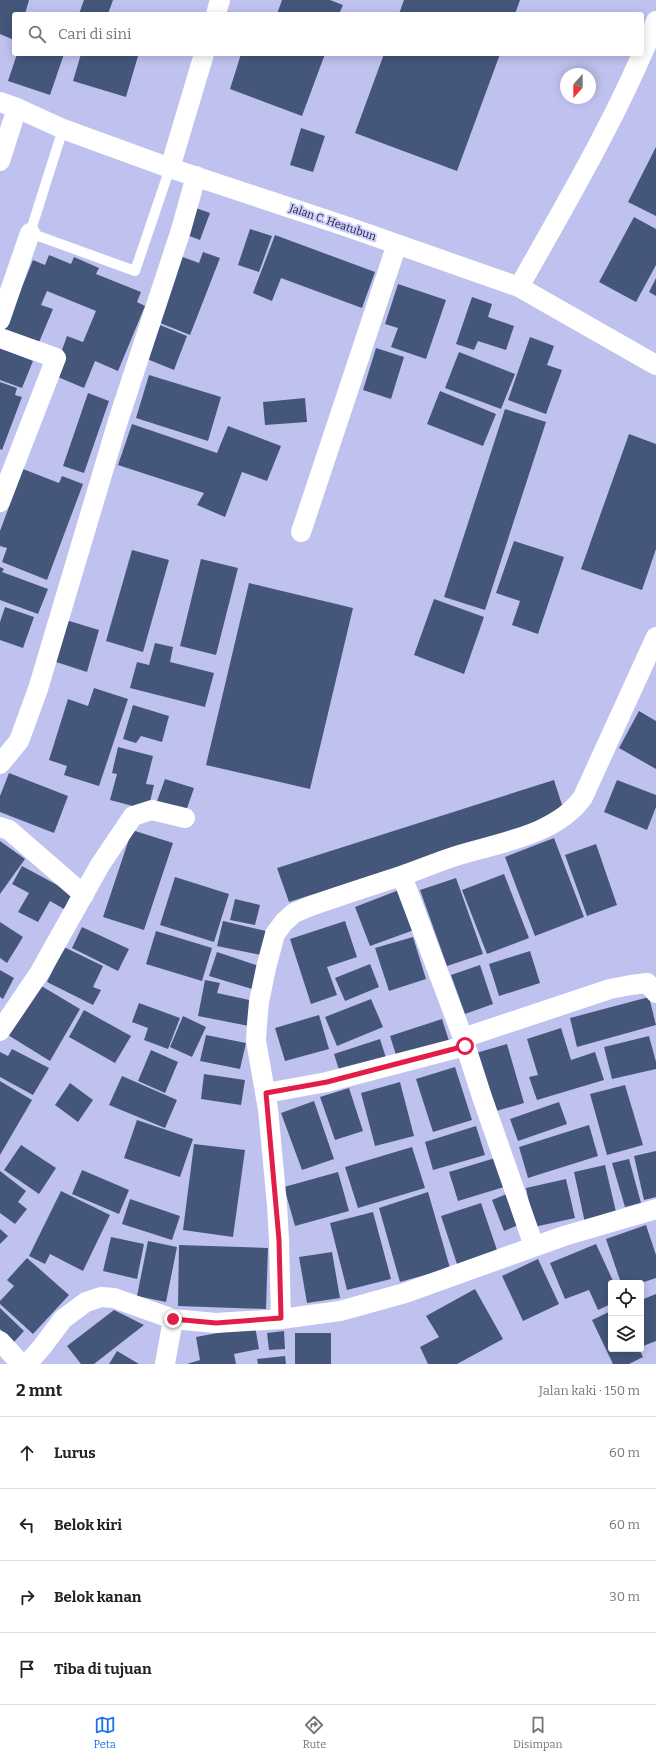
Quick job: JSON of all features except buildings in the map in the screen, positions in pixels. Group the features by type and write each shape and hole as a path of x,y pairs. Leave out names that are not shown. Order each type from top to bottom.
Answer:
{"street":[{"path":"217,12 220,0"},
{"path":"520,287 580,178 652,41 656,21"},
{"path":"170,168 203,56"},
{"path":"0,161 9,105"},
{"name":"Jalan C. Heatubun","path":"9,105 63,129 170,168 520,287 656,365"},
{"path":"0,764 19,741 38,689 118,421 181,230 196,176"},
{"path":"0,320 30,233"},
{"path":"301,532 397,244"},
{"path":"0,338 56,358 0,502"},
{"path":"281,1318 279,1240 266,1093 256,1040 256,1024 266,968 275,934 284,922 294,913 358,889 402,876 455,856 538,830 563,818 573,810 583,797 656,637"},
{"path":"0,1031 40,972 100,865 133,816 152,810 185,818"},
{"path":"0,827 9,830 84,895"},
{"path":"402,876 464,1042 534,1246"},
{"path":"266,1093 327,1082 464,1042 617,988 648,983 656,994"},
{"path":"27,1364 63,1319 86,1302 101,1297 114,1298 173,1319 216,1323 281,1318 340,1311 405,1293 534,1246 656,1209"},
{"path":"165,1364 173,1319"},
{"path":"0,1340 21,1364"}],"lane":[{"path":"63,129 30,233 135,271 170,168"}],"route":[{"path":"173,1319 216,1323 281,1318 277,1205 266,1093 327,1082 465,1046"}]}
